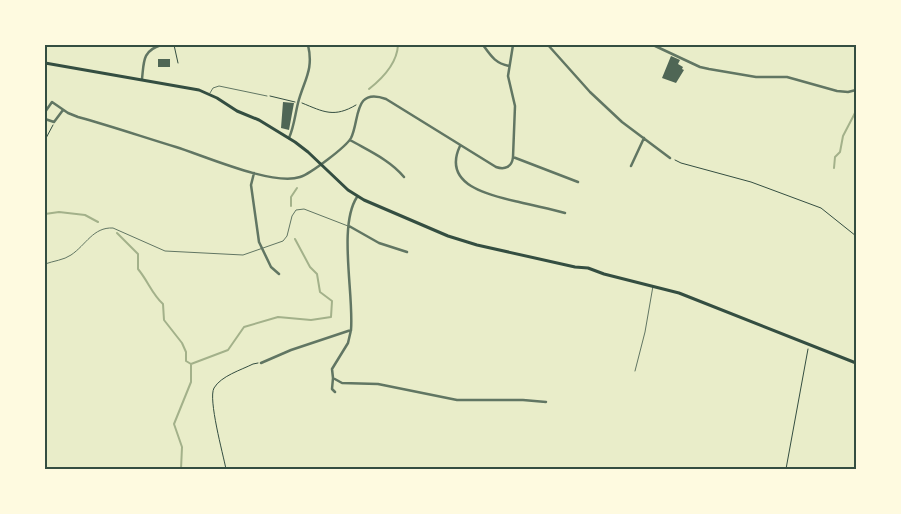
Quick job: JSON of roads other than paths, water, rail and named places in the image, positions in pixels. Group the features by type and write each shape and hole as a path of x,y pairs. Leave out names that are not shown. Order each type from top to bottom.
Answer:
{"main road":[{"path":"45,63 142,79 199,90 210,94 237,111 268,125 302,147 357,196 435,232 563,265 588,268 604,274 679,293 856,363"}],"street":[{"path":"142,79 148,51 161,45"},
{"path":"289,138 298,102 309,74 311,58 308,45"},
{"path":"483,45 494,60 509,66"},
{"path":"45,112 52,102 78,117 254,173 290,179 306,174 350,140 362,103 367,98 377,96 386,99 460,146 502,169 509,166 513,157 515,106 509,82 509,66 513,45"},
{"path":"548,45 590,92 622,122 670,158"},
{"path":"653,45 709,70 756,77 787,77 837,91 848,92 856,90"},
{"path":"45,119 54,122 63,110"},
{"path":"631,166 644,138"},
{"path":"350,140 377,155 397,169 404,177"},
{"path":"460,146 456,154 457,167 462,178 475,189 488,196 565,212"},
{"path":"513,157 578,182"},
{"path":"254,173 251,185 259,242 271,267 279,274"},
{"path":"335,392 332,388 332,369 348,342 351,330 348,244 352,208 357,196"},
{"path":"349,226 379,244 407,252"},
{"path":"261,363 291,350 351,330"},
{"path":"333,378 342,383 378,384 457,400 546,402"}],"lane":[{"path":"210,94 213,88 219,86 267,96"},
{"path":"45,264 71,256 94,234 106,227 113,228 165,251 243,255 283,241 287,236 292,216 296,210 304,209 349,226"},
{"path":"635,370 654,286"}],"waterway":[{"path":"369,89 392,64 398,45"},
{"path":"834,168 835,157 840,152 843,136 856,111"},
{"path":"291,206 291,197 297,188"},
{"path":"45,214 59,212 85,215 98,222"},
{"path":"117,233 138,254 138,269 163,304 164,320 182,343 186,352 186,361 191,364 191,382 174,424 182,447 181,469"},
{"path":"191,364 228,350 244,327 278,317 311,320 331,317 332,301 320,292 317,274 310,267 295,239"}]}
